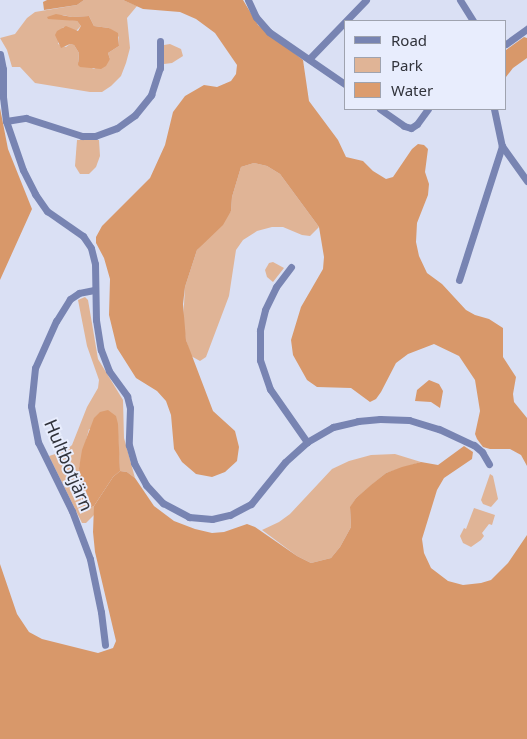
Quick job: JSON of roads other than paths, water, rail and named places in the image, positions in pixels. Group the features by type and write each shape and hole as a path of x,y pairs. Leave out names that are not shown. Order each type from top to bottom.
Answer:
{"street":[{"path":"248,0 256,17 265,28 344,84"},
{"path":"347,20 366,0"},
{"path":"460,0 472,20"},
{"path":"309,59 344,23"},
{"path":"507,43 527,29"},
{"path":"6,121 26,118 82,136 95,136 117,128 135,115 151,95 160,68 160,41"},
{"path":"0,54 4,69 3,97 6,121 18,158 40,203 55,218 83,236 91,248 94,264 98,335 104,360 124,390 129,402 128,437 134,463 146,485 163,503 189,517 212,519 230,515 244,508 256,498 286,462 307,442 333,427 350,422 380,419 409,420 439,429 466,439 482,452 489,464"},
{"path":"381,110 404,126 412,128 427,110"},
{"path":"494,110 502,146 527,181"},
{"path":"459,280 502,146"},
{"path":"291,267 276,287 265,310 260,330 260,360 270,389 307,442"},
{"name":"Hultbotjärn","path":"94,290 80,293 70,299 56,320 34,368 30,406 38,442 72,511 90,559 101,612 105,645"}],"water":[{"path":"56,14 72,17 89,16 94,26 109,28 118,33 119,46 108,53 110,59 106,66 101,69 80,67 78,65 79,53 74,45 70,44 61,48 55,35 57,31 66,26 78,31 81,26 77,21 48,19 47,17"},
{"path":"108,410 116,416 118,424 120,471 113,477 94,506 87,509 83,506 80,487 79,468 82,450 94,418 100,412"}]}
